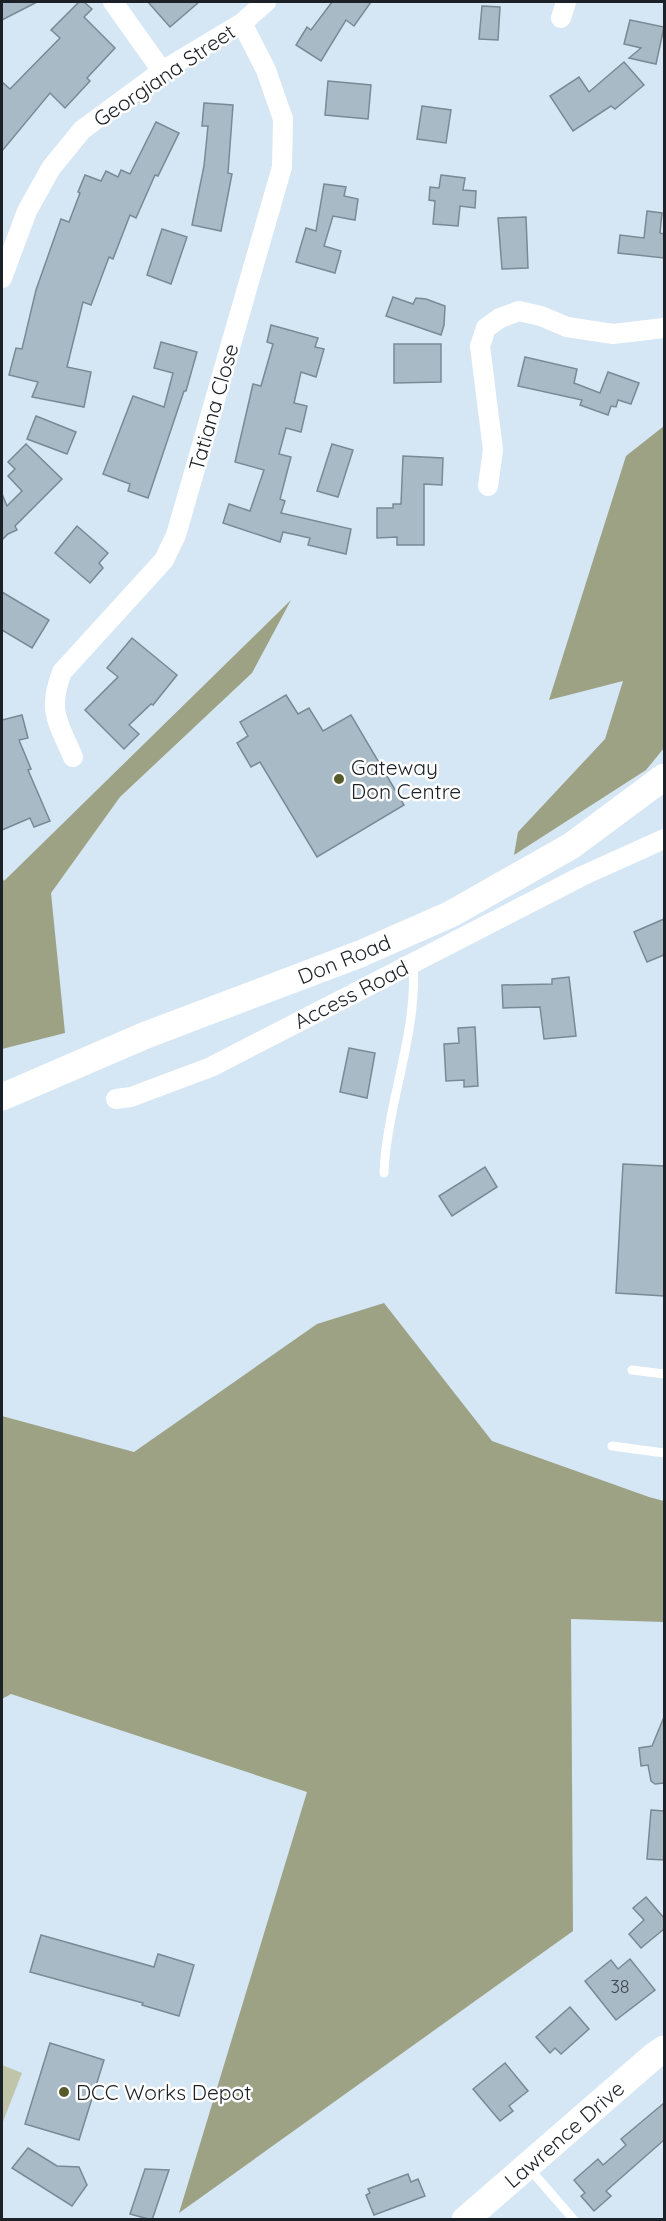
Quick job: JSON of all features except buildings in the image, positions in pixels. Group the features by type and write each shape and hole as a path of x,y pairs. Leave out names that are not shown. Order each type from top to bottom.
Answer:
{"main road":[{"name":"Don Road","path":"2,1097 146,1035 360,954 451,914 571,846 664,777"},
{"name":"Lawrence Drive","path":"465,2220 664,2049"}],"street":[{"path":"113,2 162,71"},
{"name":"Georgiana Street","path":"2,278 27,211 51,168 82,130 162,71 242,23 266,2"},
{"name":"Tatiana Close","path":"73,757 55,714 55,691 62,672 164,560 176,535 282,167 283,119 266,70 242,23"},
{"path":"488,486 494,450 480,346 486,328 500,318 519,311 541,316 567,327 613,334 664,328"},
{"name":"Access Road","path":"116,1099 131,1097 212,1067 582,876 664,839"},
{"path":"571,846 582,876"}],"lane":[{"path":"384,1173 389,1122 413,1004 413,963"},
{"path":"632,1370 664,1374"},
{"path":"612,1446 664,1453"},
{"path":"527,2166 574,2220"}],"green space":[{"path":"664,426 664,748 646,770 514,855 518,832 605,739 623,681 549,700 626,456"},
{"path":"291,600 252,673 120,797 51,893 65,1033 2,1049 2,877 4,881"},
{"path":"384,1303 492,1441 664,1501 664,1622 571,1619 573,1931 179,2213 307,1792 11,1694 2,1699 2,1416 134,1452 317,1324"},
{"path":"2,2065 22,2073 2,2124"}],"place":[{"name":"Gateway Don Centre","path":"339,779"},
{"name":"DCC Works Depot","path":"64,2092"}]}
